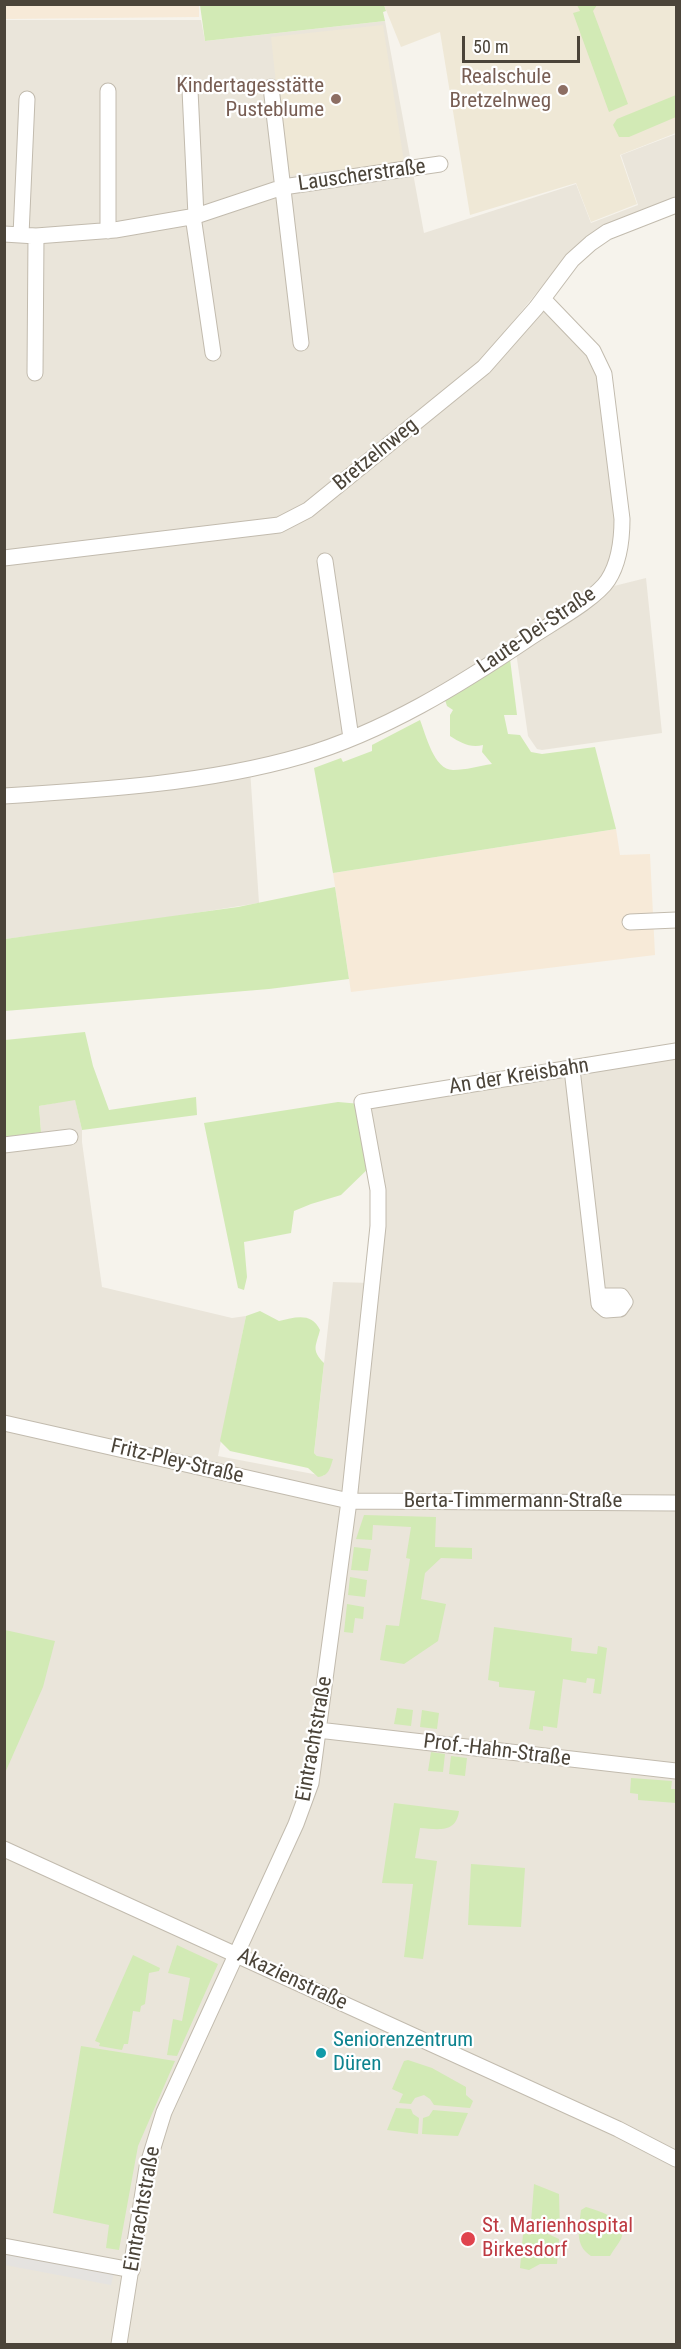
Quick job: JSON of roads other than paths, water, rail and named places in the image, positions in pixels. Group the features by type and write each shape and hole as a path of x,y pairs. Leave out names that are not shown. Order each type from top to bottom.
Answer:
{"street":[{"name":"Lauscherstraße","path":"271,87 301,343"},
{"path":"190,90 195,216 213,353"},
{"path":"108,92 108,231"},
{"path":"27,99 29,236 35,373"},
{"name":"Lauscherstraße","path":"4,234 29,236 108,231 195,216 283,187 440,164"},
{"name":"Bretzelnweg","path":"4,558 279,525 293,520 484,367 543,299 572,260 591,243 606,232 676,206"},
{"name":"Laute-Dei-Straße","path":"4,796 174,781 236,771 303,756 351,738 427,703 515,648 595,593 607,581 616,561 622,537 622,519 604,374 593,351 543,299"},
{"path":"325,561 351,738"},
{"path":"630,922 676,920"},
{"name":"An der Kreisbahn","path":"362,1102 676,1051"},
{"path":"572,1069 598,1296"},
{"name":"Eintrachtstraße","path":"120,2344 147,2167 157,2132 164,2112 306,1803 311,1783 349,1501 378,1226 378,1190 362,1102"},
{"path":"4,1145 70,1137"},
{"name":"Fritz-Pley-Straße","path":"4,1423 349,1501"},
{"name":"Berta-Timmermann-Straße","path":"349,1501 676,1503"},
{"name":"Prof.-Hahn-Straße","path":"318,1730 676,1771"},
{"name":"Akazienstraße","path":"4,1849 618,2129 676,2159"},
{"path":"4,2246 132,2270"}],"place":[{"name":"Realschule Bretzelnweg","path":"563,90"},
{"name":"Kindertagesstätte Pusteblume","path":"336,99"},
{"name":"Seniorenzentrum Düren","path":"321,2053"},
{"name":"St. Marienhospital Birkesdorf","path":"468,2239"}]}
